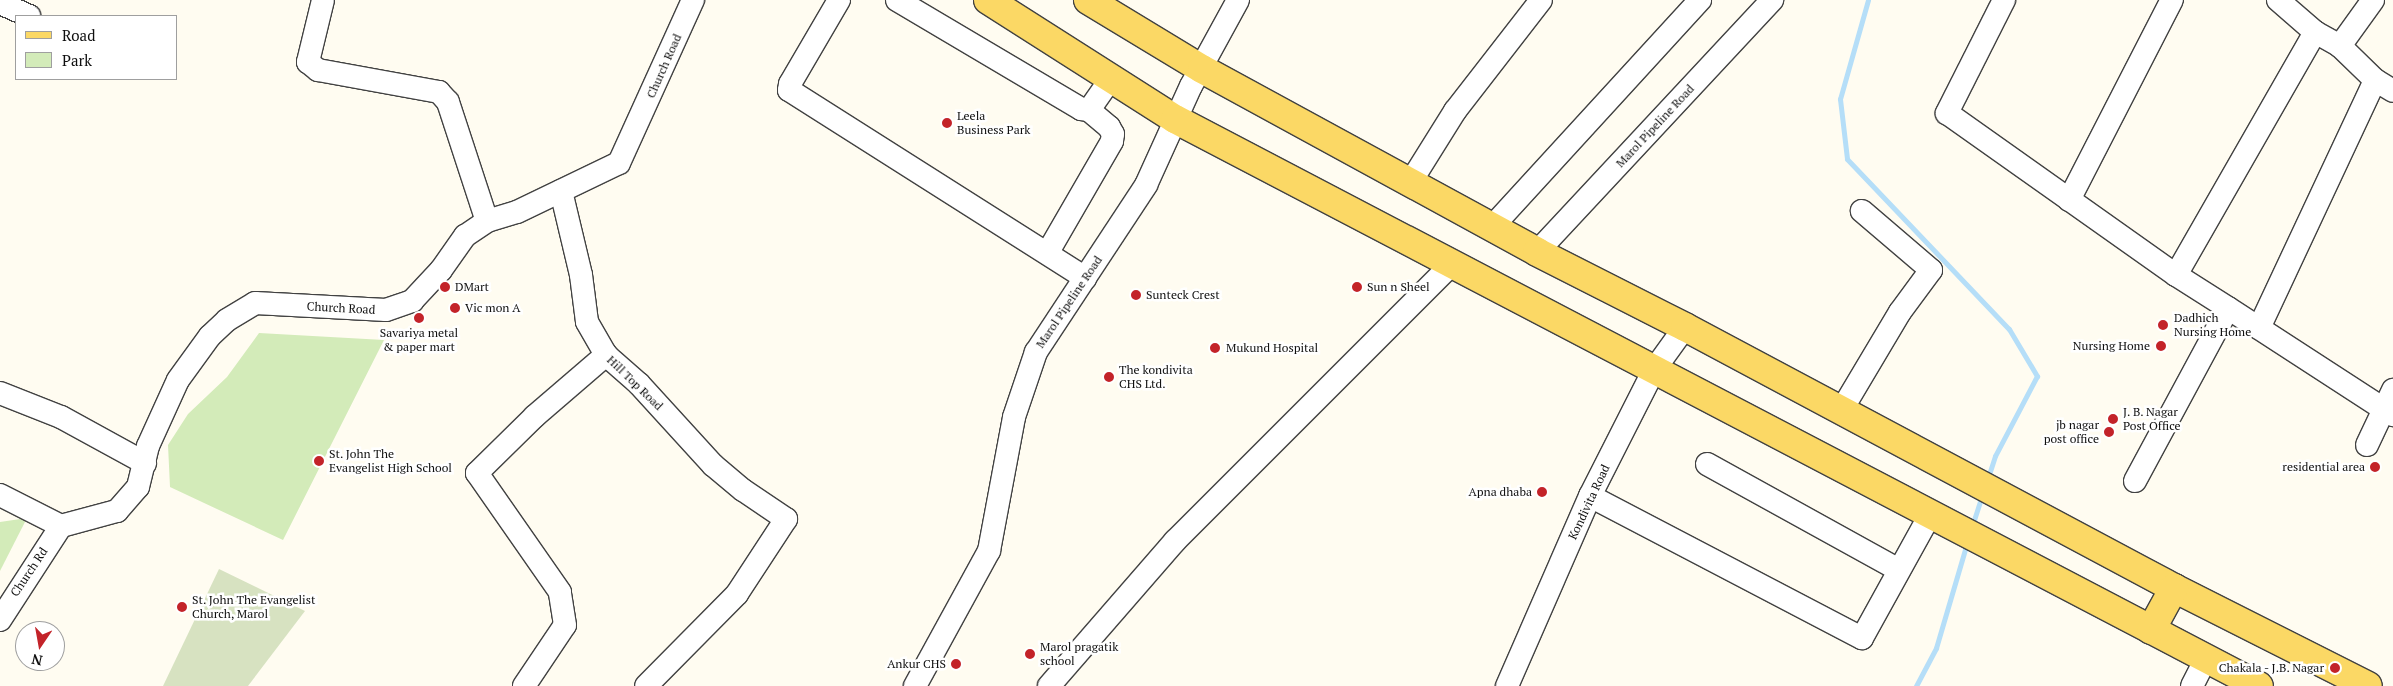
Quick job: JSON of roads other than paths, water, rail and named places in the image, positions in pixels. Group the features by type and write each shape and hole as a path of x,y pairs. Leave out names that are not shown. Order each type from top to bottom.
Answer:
{"main road":[{"path":"988,0 1175,119 2151,630 2209,669 2259,686"},
{"path":"1088,0 1202,69 1537,252 1685,326 2174,588 2368,686"},
{"path":"2151,630 2174,588"}],"street":[{"path":"34,15 38,0"},
{"path":"323,0 308,62 318,70 439,92 448,102 487,222"},
{"name":"Church Road","path":"61,526 117,510 138,487 148,446 178,380 210,336 227,320 255,303 386,310 412,301 441,270 465,236 487,222 518,212 620,163 694,0"},
{"path":"839,0 790,84 789,90 1048,252 1085,278"},
{"path":"897,0 1072,104 1089,110 1109,127 1114,134 1112,141 1048,252"},
{"name":"Marol Pipeline Road","path":"915,686 989,551 1014,417 1036,352 1146,185 1175,119 1238,0"},
{"path":"1410,183 1455,111 1541,0"},
{"path":"1492,227 1700,0"},
{"name":"Marol Pipeline Road","path":"1537,252 1772,0"},
{"path":"2004,0 1947,113 2176,275 2259,328 2390,404 2367,444"},
{"path":"2069,200 2172,0"},
{"path":"2259,328 2384,85 2340,46 2315,32 2278,0"},
{"path":"2340,46 2373,0"},
{"path":"0,3 27,15"},
{"path":"2176,275 2315,32"},
{"path":"1089,110 1111,78"},
{"name":"Hill Top Road","path":"561,191 581,275 587,322 606,355 639,384 713,465 743,490 786,519 737,594 646,686"},
{"path":"1841,411 1900,312 1931,270 1862,211"},
{"path":"1049,686 1175,541 1452,264"},
{"path":"2135,481 2228,308"},
{"name":"Kondivita Road","path":"1507,686 1590,496 1654,370 1685,326"},
{"path":"524,686 565,625 560,592 477,473 535,416 606,355"},
{"path":"0,393 61,417 145,463"},
{"path":"1707,464 1899,570"},
{"path":"0,495 61,526"},
{"path":"1590,496 1862,638 1930,515"},
{"name":"Church Rd","path":"0,620 61,526"},
{"path":"2192,686 2209,669"}],"waterway":[{"path":"1868,0 1840,99 1847,159 2009,329 2037,376 1995,456 1987,480"},
{"path":"1972,526 1982,495"},
{"path":"1916,686 1936,648 1966,546"}],"place":[{"name":"Leela Business Park","path":"947,123"},
{"name":"DMart","path":"445,287"},
{"name":"Sun n Sheel","path":"1357,287"},
{"name":"Sunteck Crest","path":"1136,295"},
{"name":"Vic mon A","path":"455,308"},
{"name":"Savariya metal & paper mart","path":"419,318"},
{"name":"Dadhich Nursing Home","path":"2163,325"},
{"name":"Nursing Home","path":"2161,346"},
{"name":"Mukund Hospital","path":"1215,348"},
{"name":"The kondivita CHS Ltd.","path":"1109,377"},
{"name":"J. B. Nagar Post Office","path":"2113,419"},
{"name":"jb nagar post office","path":"2109,432"},
{"name":"St. John The Evangelist High School","path":"319,461"},
{"name":"residential area","path":"2375,467"},
{"name":"Apna dhaba","path":"1542,492"},
{"name":"St. John The Evangelist Church, Marol","path":"182,607"},
{"name":"Marol pragatik school","path":"1030,654"},
{"name":"Ankur CHS","path":"956,664"},
{"name":"Chakala - J.B. Nagar","path":"2335,668"}]}
